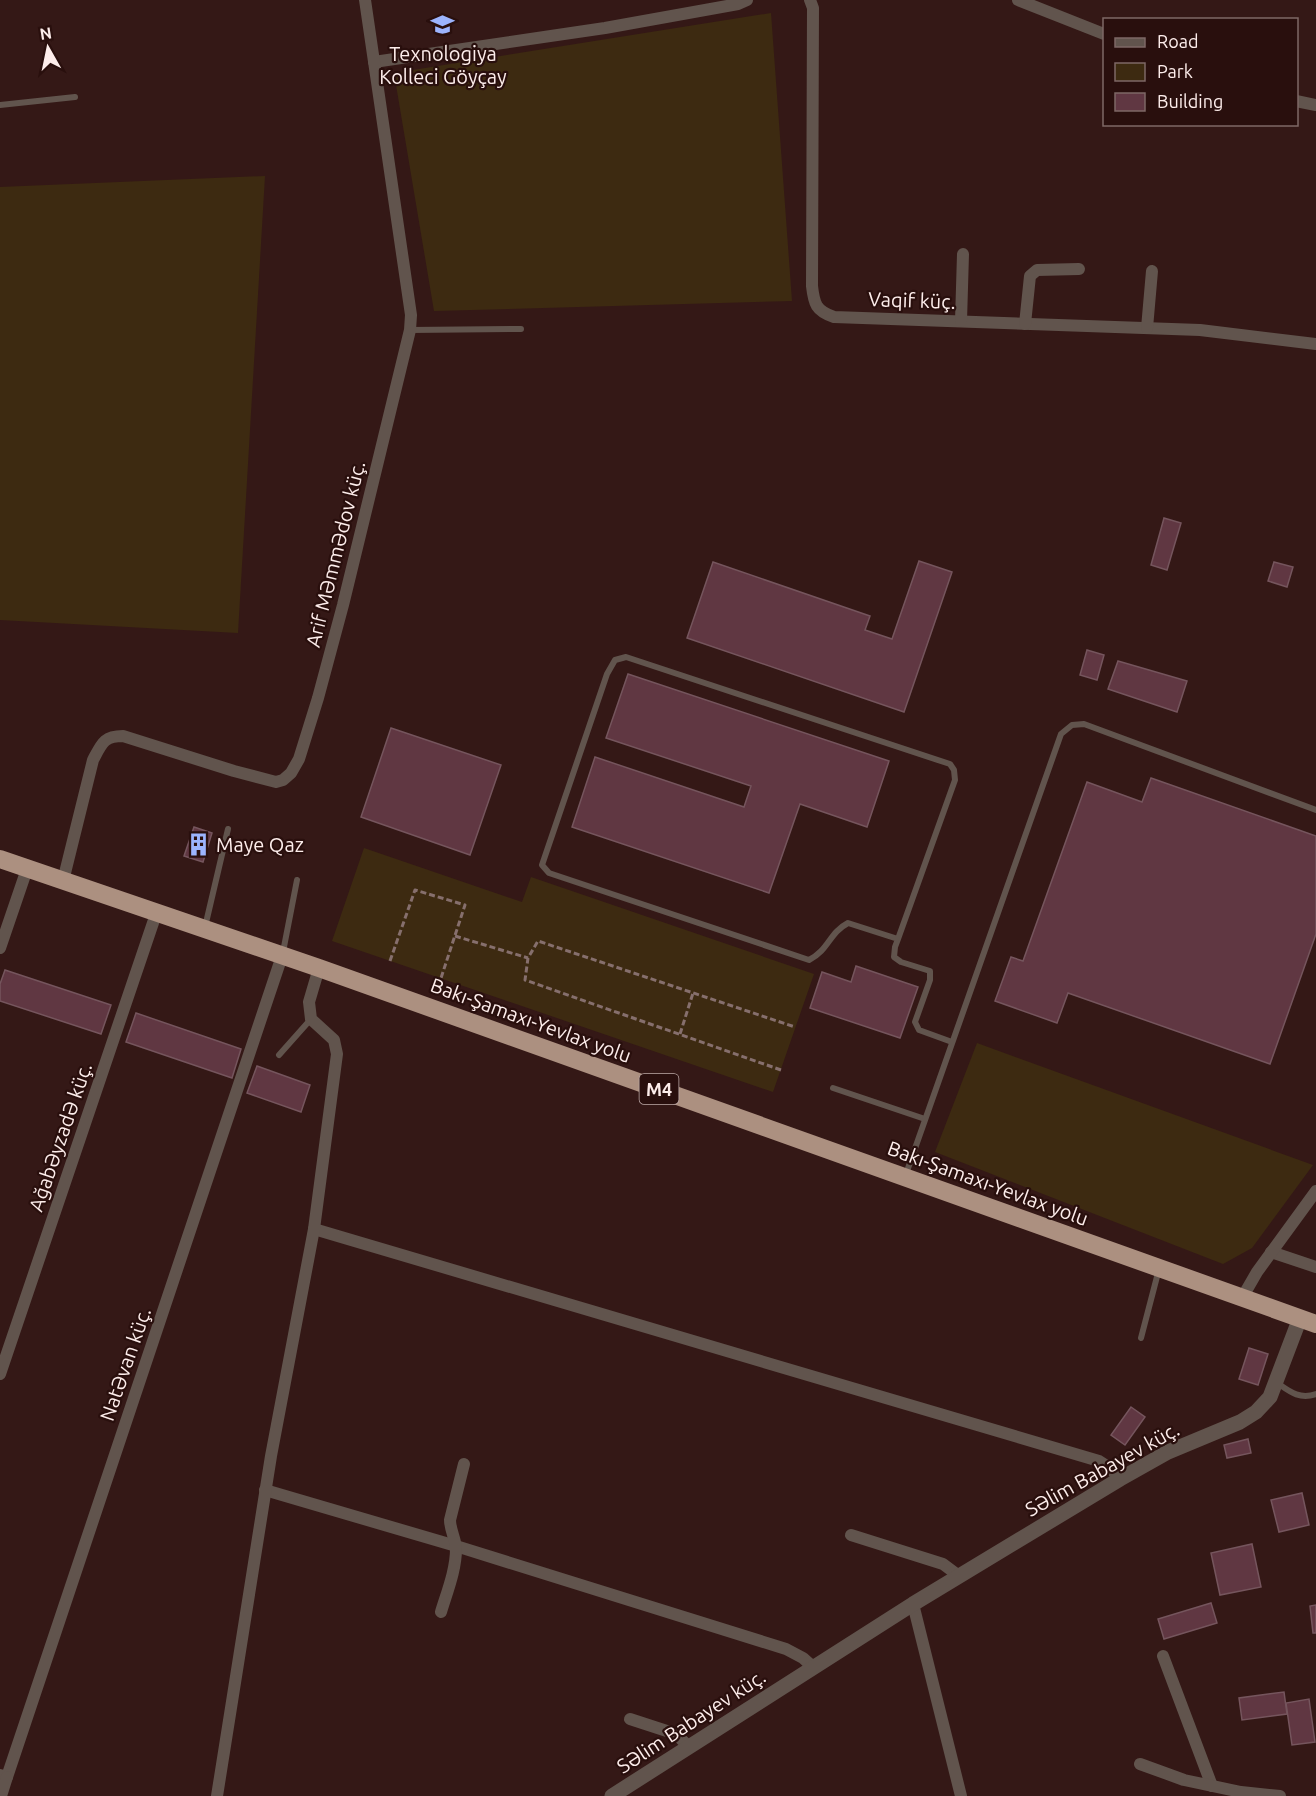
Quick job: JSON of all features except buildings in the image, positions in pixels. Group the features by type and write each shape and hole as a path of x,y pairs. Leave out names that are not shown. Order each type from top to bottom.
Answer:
{"highway":[{"name":"Bakı-Şamaxı-Yevlax yolu","path":"0,860 319,968 1308,1321"}],"street":[{"name":"Arif Məmmədov küç.","path":"63,881 93,760 102,743 111,736 123,736 276,782 283,780 299,759 340,616 410,330 411,315 365,0"},
{"name":"Vaqif küç.","path":"810,0 813,8 812,286 814,300 824,314 834,317 1200,330 1316,344"},
{"path":"1018,0 1103,34"},
{"path":"374,62 605,28 741,1"},
{"path":"1298,100 1316,105"},
{"path":"961,321 963,254"},
{"path":"1025,324 1030,276 1037,270 1078,269"},
{"path":"1148,328 1152,271"},
{"path":"0,948 27,869"},
{"name":"Ağabəyzadə küç.","path":"0,1374 156,914"},
{"name":"Natəvan küç.","path":"1,1796 4,1776 282,956"},
{"path":"217,1796 265,1490 315,1229 337,1054 334,1040 311,1019 309,1002 319,968"},
{"path":"1242,1298 1257,1272 1316,1191"},
{"path":"315,1229 1099,1461 1110,1468 1119,1479"},
{"path":"1271,1252 1316,1267"},
{"name":"Səlim Babayev küç.","path":"612,1796 913,1604 1119,1479 1168,1452 1240,1422 1256,1412 1270,1397 1308,1321"},
{"path":"441,1612 455,1563 456,1546 450,1530 450,1521 464,1464"},
{"path":"265,1490 456,1546 786,1649 803,1658 813,1667"},
{"path":"851,1535 943,1564 959,1576"},
{"path":"913,1604 961,1796"},
{"path":"1164,1656 1212,1786"},
{"path":"630,1719 676,1734 689,1747"},
{"path":"1140,1764 1184,1780 1241,1792 1280,1796"}],"lane":[{"path":"0,105 75,97"},
{"path":"410,330 520,329"},
{"path":"898,939 848,923 838,928 820,955 809,960 549,873 542,865 607,674 615,660 626,657 950,764 956,780 898,939 895,947 894,957 901,962 930,971 930,980 915,1022 919,1030 952,1042"},
{"path":"904,1177 1061,734 1072,725 1084,724 1316,810"},
{"path":"204,930 228,829"},
{"path":"282,956 297,880"},
{"path":"279,1055 311,1019"},
{"path":"833,1088 925,1119"},
{"path":"1141,1338 1159,1269"},
{"path":"1276,1382 1296,1395 1316,1394"}],"path":[{"path":"390,961 414,890 465,905 441,978"},
{"path":"455,936 528,958"},
{"path":"781,1070 525,980 528,958 538,941 795,1027"},
{"path":"680,1035 693,993"}],"green space":[{"path":"771,13 792,301 434,311 394,73"},
{"path":"265,176 238,633 0,620 0,187"},
{"path":"364,848 522,902 531,877 814,974 773,1092 332,941"},
{"path":"977,1043 1313,1165 1252,1248 1223,1264 935,1152"}],"place":[{"name":"Texnologiya Kolleci Göyçay","path":"443,25"},
{"name":"Maye Qaz","path":"198,844"}]}
